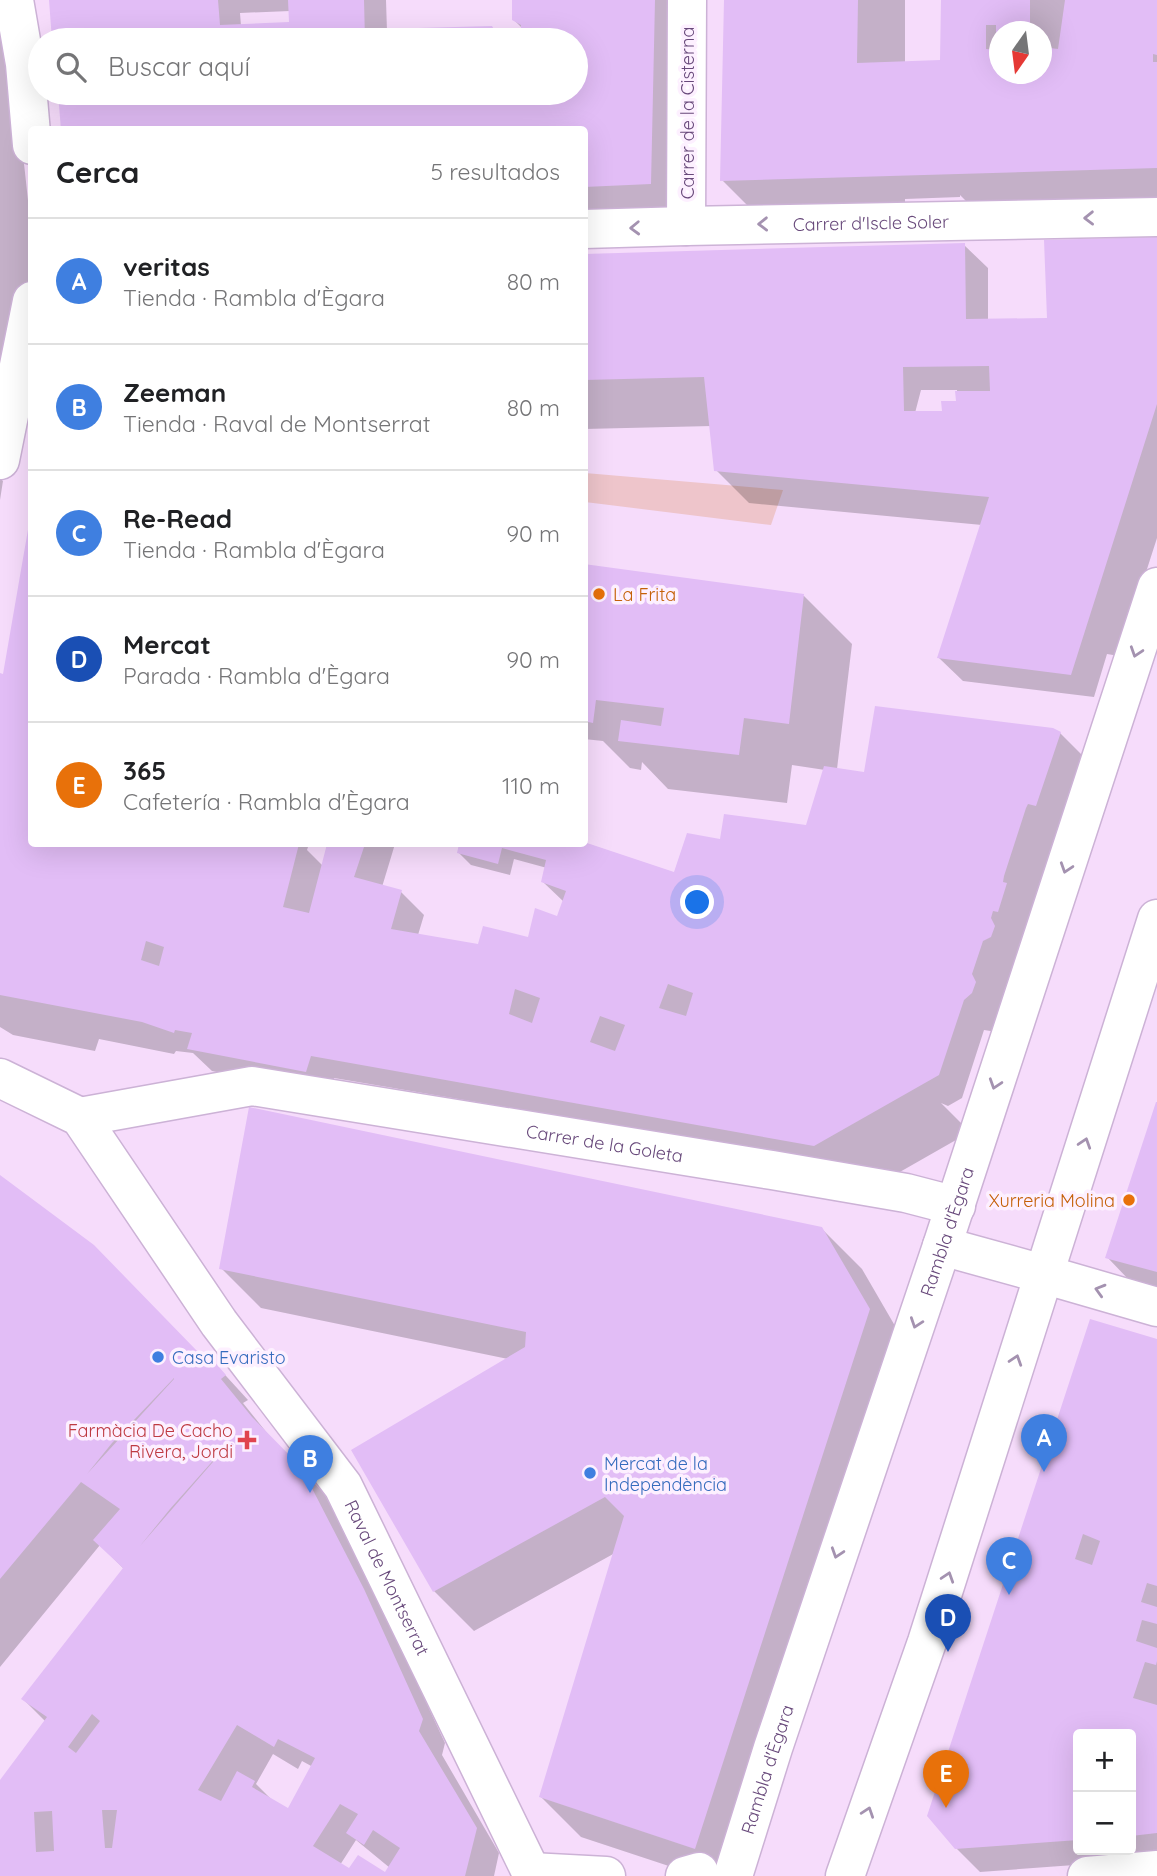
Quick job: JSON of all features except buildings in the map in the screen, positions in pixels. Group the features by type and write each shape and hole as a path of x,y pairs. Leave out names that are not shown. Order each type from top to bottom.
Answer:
{"street":[{"path":"14,0 28,99"},
{"name":"Carrer de la Cisterna","path":"686,226 687,0"},
{"path":"29,105 30,126"},
{"name":"Carrer d'Iscle Soler","path":"588,229 1157,217"},
{"path":"0,460 4,422 28,318"},
{"name":"Rambla d'Ègara","path":"706,1875 790,1696 943,1246 1157,587"},
{"path":"845,1876 927,1642 1157,919"},
{"path":"0,1078 80,1117"},
{"name":"Carrer de la Goleta","path":"80,1117 253,1086 785,1172 906,1193 956,1206"},
{"name":"Raval de Montserrat","path":"80,1117 219,1323 342,1486 503,1810 532,1874"},
{"path":"943,1246 1157,1307"},
{"path":"1087,1876 1157,1870"},
{"path":"532,1874 606,1876"}],"shaded area":[{"path":"0,0 1157,0 1157,1876 0,1876"},
{"path":"588,473 783,490 771,525 588,502"}],"place":[{"name":"La Frita","path":"599,594"},
{"name":"Xurreria Molina","path":"1129,1200"},
{"name":"Casa Evaristo","path":"158,1357"},
{"name":"Farmàcia De Cacho Rivera, Jordi","path":"247,1440"},
{"name":"veritas","path":"1044,1472"},
{"name":"Mercat de la Independència","path":"590,1473"},
{"name":"Zeeman","path":"310,1493"},
{"name":"Re-Read","path":"1009,1595"},
{"name":"Mercat","path":"948,1652"},
{"name":"365","path":"946,1808"}]}
